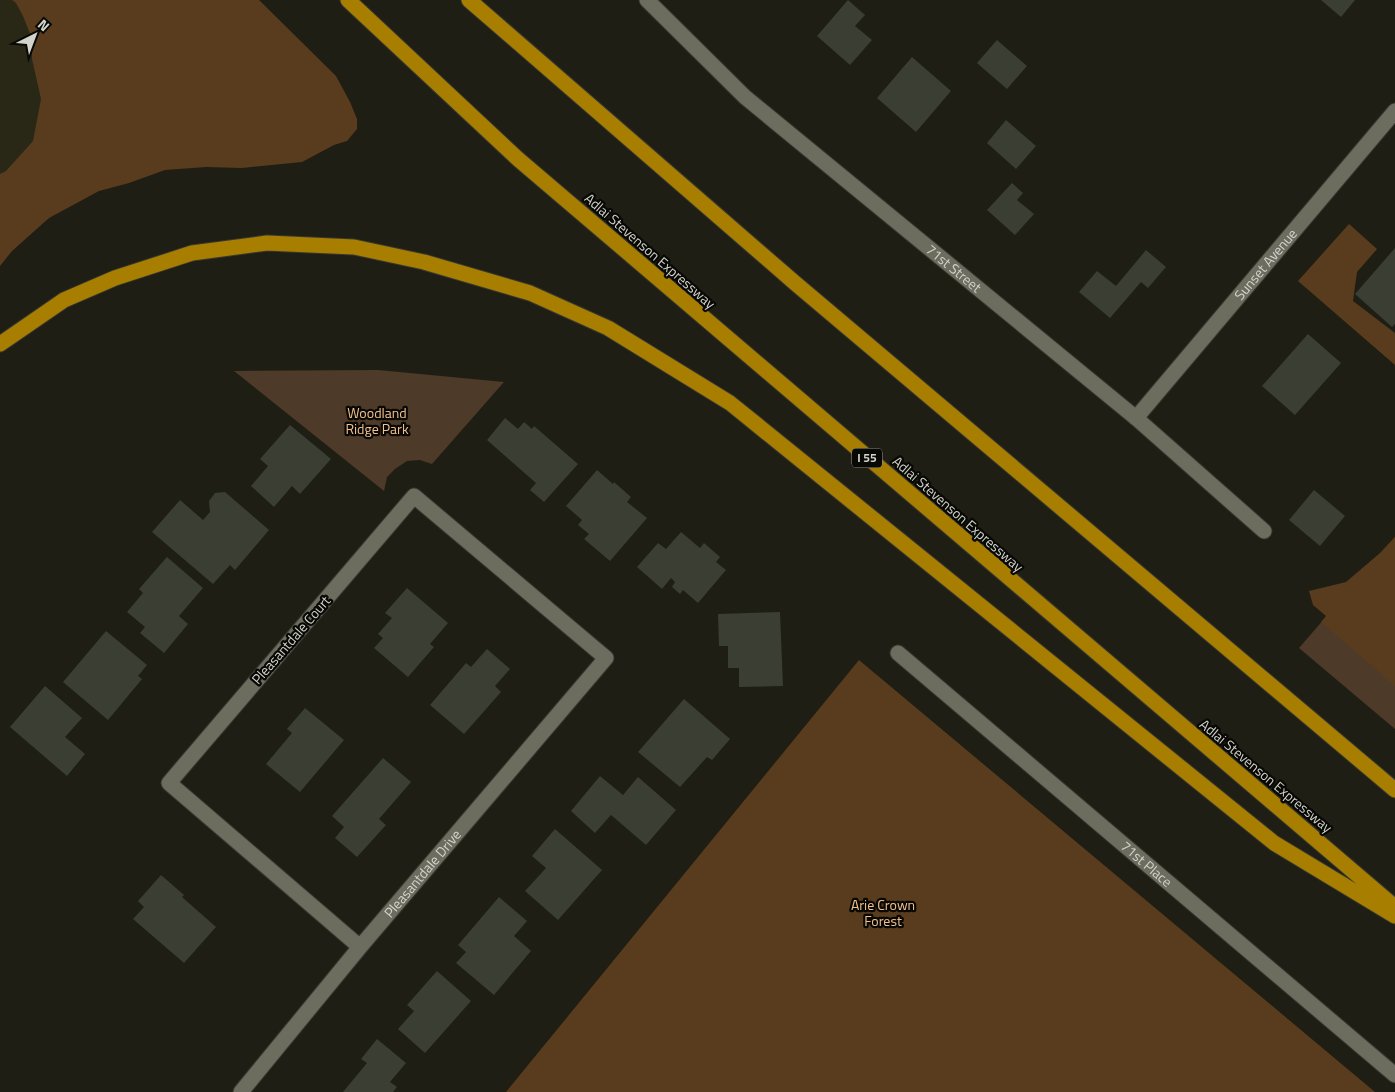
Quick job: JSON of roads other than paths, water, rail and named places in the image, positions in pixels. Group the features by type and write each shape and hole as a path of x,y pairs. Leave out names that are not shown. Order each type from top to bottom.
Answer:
{"highway":[{"name":"Adlai Stevenson Expressway","path":"348,0 526,166 1395,907"},
{"path":"468,0 803,289 1395,790"},
{"path":"0,344 64,300 115,278 192,253 267,243 354,247 424,262 530,293 608,328 730,403 1274,843 1395,916"}],"street":[{"name":"71st Street","path":"647,0 745,96 1136,418 1264,531"},
{"name":"Sunset Avenue","path":"1136,418 1395,110"},
{"name":"Pleasantdale Court","path":"360,948 169,783 414,496 606,658"},
{"name":"71st Place","path":"898,652 1395,1075"},
{"name":"Pleasantdale Drive","path":"241,1092 360,948 606,658"}],"park label":[{"name":"Woodland Ridge Park","path":"377,422"},
{"name":"Arie Crown Forest","path":"883,914"}]}
